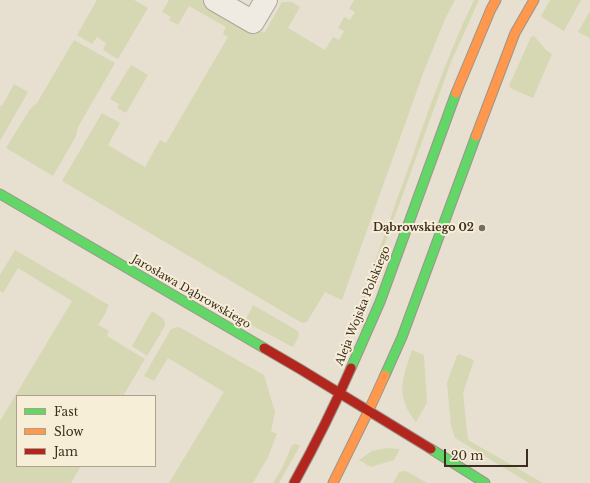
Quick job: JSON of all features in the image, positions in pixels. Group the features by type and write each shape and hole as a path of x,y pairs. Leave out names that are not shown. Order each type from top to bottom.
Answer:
{"street":[{"path":"215,0 253,22 266,0"},
{"name":"Aleja Wojska Polskiego","path":"294,483 315,445 340,394 380,302 458,87 496,0"},
{"path":"333,483 368,412 402,337 515,33 534,0"},
{"name":"Jarosława Dąbrowskiego","path":"0,194 300,370 485,483"}],"green space":[{"path":"97,0 134,0 148,8 118,59 103,50 106,43 97,37 92,44 77,35"},
{"path":"169,0 207,0 241,25 244,31 265,32 282,2 292,2 300,7 288,28 325,50 333,37 339,40 344,31 338,28 344,17 350,20 355,12 349,9 354,0 455,0 445,19 424,71 342,300 325,292 307,322 302,323 62,181 102,113 120,123 108,145 145,167 160,140 166,143 228,37 223,34 226,27 189,6 178,25 169,20 171,17 162,12"},
{"path":"474,0 479,0 451,62 363,304 360,303 434,96"},
{"path":"550,0 581,0 564,31 541,16"},
{"path":"590,11 590,38 578,32"},
{"path":"534,36 547,51 552,54 533,98 512,89 509,86 531,37"},
{"path":"74,40 115,63 78,127 76,136 53,176 6,148 30,109 37,103"},
{"path":"131,65 148,75 126,113 117,108 119,104 110,99"},
{"path":"14,84 28,92 0,141 0,105 2,106"},
{"path":"15,250 109,305 98,325 109,331 107,336 145,359 124,395 16,395 16,467 80,467 71,483 0,483 0,421 72,301 18,268 3,293 0,291 0,275"},
{"path":"253,305 298,331 299,336 293,347 247,323 246,319"},
{"path":"152,311 164,319 165,326 147,356 132,346"},
{"path":"179,327 264,375 275,412 271,431 277,434 268,457 253,483 169,483 224,392 168,358 154,381 144,376 171,329"},
{"path":"412,350 424,355 427,403 416,422 409,413 405,404 402,387 405,370"},
{"path":"459,354 474,360 463,393 468,440 543,483 529,483 455,438 451,426 447,383 457,355"},
{"path":"296,444 300,446 279,483 273,483 283,466 292,445"},
{"path":"386,448 400,449 394,460 371,467 359,460 372,451"},
{"path":"406,471 427,483 393,483 399,472"}],"traffic: fast":[{"path":"351,368 380,302 456,93"},
{"path":"385,375 402,337 476,136"},
{"path":"0,194 264,348"},
{"path":"431,449 485,483"}],"traffic: slow":[{"path":"456,93 496,0"},
{"path":"476,136 515,33 534,0"},
{"path":"333,483 385,375"}],"traffic: jam":[{"path":"264,348 431,449"},
{"path":"294,483 324,426 351,368"}],"place":[{"name":"Dąbrowskiego 02","path":"482,228"}]}
